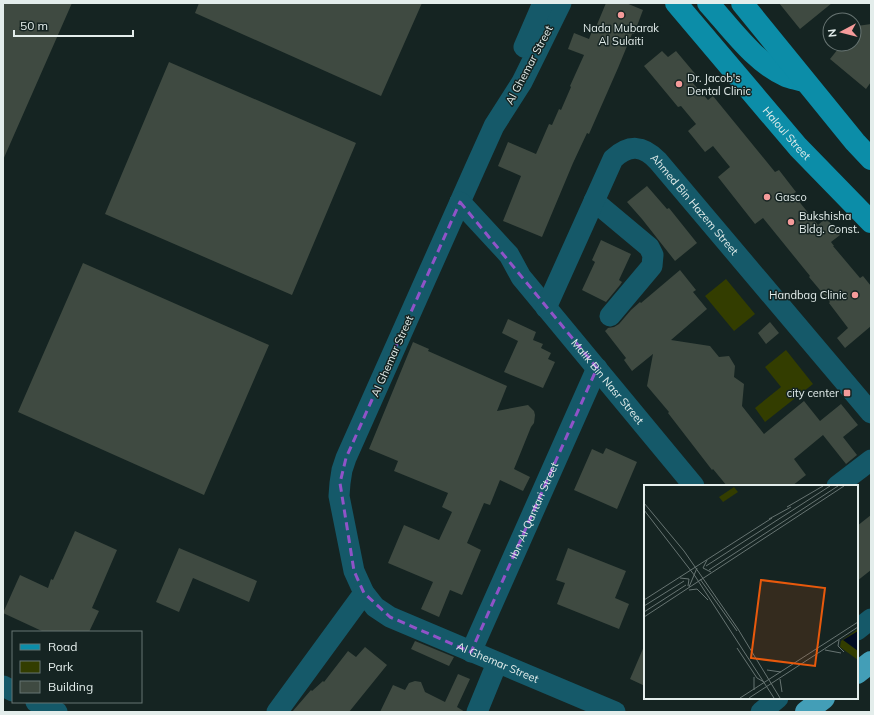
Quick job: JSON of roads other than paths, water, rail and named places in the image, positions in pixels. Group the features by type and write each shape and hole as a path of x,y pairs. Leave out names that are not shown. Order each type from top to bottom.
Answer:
{"highway":[{"path":"858,672 871,662"},
{"path":"806,712 823,699"}],"main road":[{"name":"Haloul Street","path":"676,3 798,147 871,222"},
{"path":"708,3 734,33 768,66 786,76 805,81"},
{"path":"742,3 871,159"}],"street":[{"name":"Al Ghemar Street","path":"544,3 504,93 494,126 342,470 340,489 342,509 354,571 364,593 375,607 390,617 497,664 615,712"},
{"name":"Al Ghemar Street","path":"494,126 522,82 561,3"},
{"name":"Ahmed Bin Hazem Street","path":"546,308 613,159 621,152 631,148 641,149 651,153 871,413"},
{"path":"594,201 649,247 653,255 652,266 610,316"},
{"name":"Malik Bin Nasr Street","path":"458,209 498,258 521,277 693,485"},
{"name":"Ibn Al Qantari Street","path":"471,652 597,368"},
{"path":"838,485 871,460"},
{"path":"277,712 364,593"},
{"path":"858,629 871,618"},
{"path":"478,712 497,664"},
{"path":"3,686 12,690"},
{"path":"761,712 777,699"},
{"path":"38,703 57,712"}],"place":[{"name":"Nada Mubarak Al Sulaiti","path":"621,15"},
{"name":"Dr. Jacob's Dental Clinic","path":"679,84"},
{"name":"Gasco","path":"767,197"},
{"name":"Bukshisha Bldg. Const.","path":"791,222"},
{"name":"Handbag Clinic","path":"855,295"},
{"name":"city center","path":"847,393"}]}
